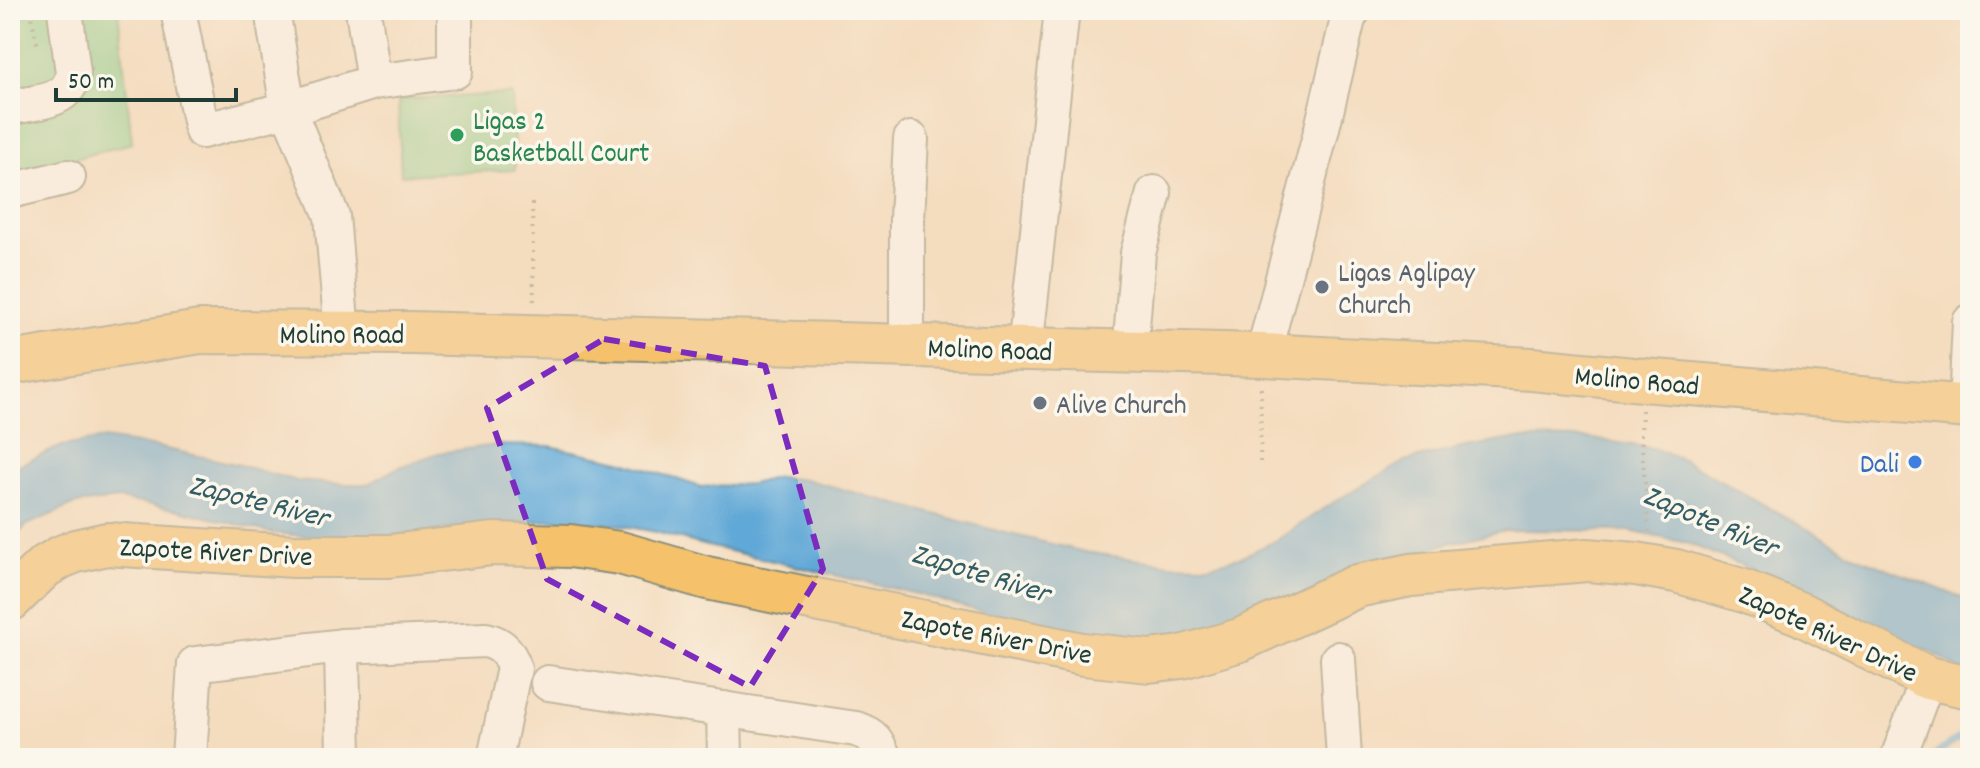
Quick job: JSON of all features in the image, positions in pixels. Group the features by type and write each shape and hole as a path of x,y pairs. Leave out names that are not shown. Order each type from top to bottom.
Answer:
{"main road":[{"name":"Molino Road","path":"10,363 200,332 907,345 1263,355 1532,369 1968,407"},
{"name":"Zapote River Drive","path":"10,600 44,567 61,557 107,544 294,556 389,556 493,544 570,546 620,553 707,578 1083,654 1149,661 1182,657 1240,640 1357,586 1411,575 1587,560 1676,571 1744,591 1801,614 1946,682"}],"street":[{"path":"10,107 58,97 69,88 73,73 65,10"},
{"path":"178,10 202,131 288,109 374,82 455,71 455,10"},
{"path":"272,10 288,109 332,216 342,333"},
{"path":"363,10 374,82"},
{"path":"1025,350 1062,10"},
{"path":"1263,355 1348,19 1353,10"},
{"path":"907,345 907,219 911,139"},
{"path":"10,191 68,177"},
{"path":"1130,352 1138,253 1154,193"},
{"path":"1968,407 1970,322"},
{"path":"189,758 195,664 342,646 486,640 503,647 510,655 514,668 495,758"},
{"path":"342,646 344,758"},
{"path":"1338,659 1344,758"},
{"path":"1898,758 1946,682"},
{"path":"548,683 856,729 870,734 882,752"},
{"path":"724,709 725,758"}],"path":[{"path":"532,203 534,312"},
{"path":"1260,462 1263,355"},
{"path":"1641,435 1650,539"}],"highlighted area":[{"path":"604,339 765,366 823,569 750,687 547,579 487,408"}],"green space":[{"path":"10,10 118,10 132,143 10,176"},
{"name":"Ligas 2 Basketball Court","path":"512,94 515,170 401,175 398,99"}],"water":[{"name":"Zapote River","path":"1587,438 1652,448 1682,459 1858,557 1970,601 1970,676 1929,651 1877,635 1744,566 1687,543 1629,531 1506,530 1449,543 1405,556 1229,631 1156,643 1029,625 921,595 613,524 553,520 347,540 272,533 119,499 76,504 27,525 10,543 10,469 62,446 104,439 236,464 297,481 368,484 397,468 438,453 496,445 549,446 621,461 701,487 751,484 778,477 808,480 1085,552 1171,564 1209,565 1241,557 1277,540 1327,506 1405,461 1513,439"}],"waterway":[{"path":"1933,758 1964,735 1970,716"}],"place":[{"name":"Ligas 2 Basketball Court","path":"457,135"},
{"name":"Ligas Aglipay Church","path":"1322,287"},
{"name":"Alive Church","path":"1040,403"},
{"name":"Dali","path":"1915,462"}]}
